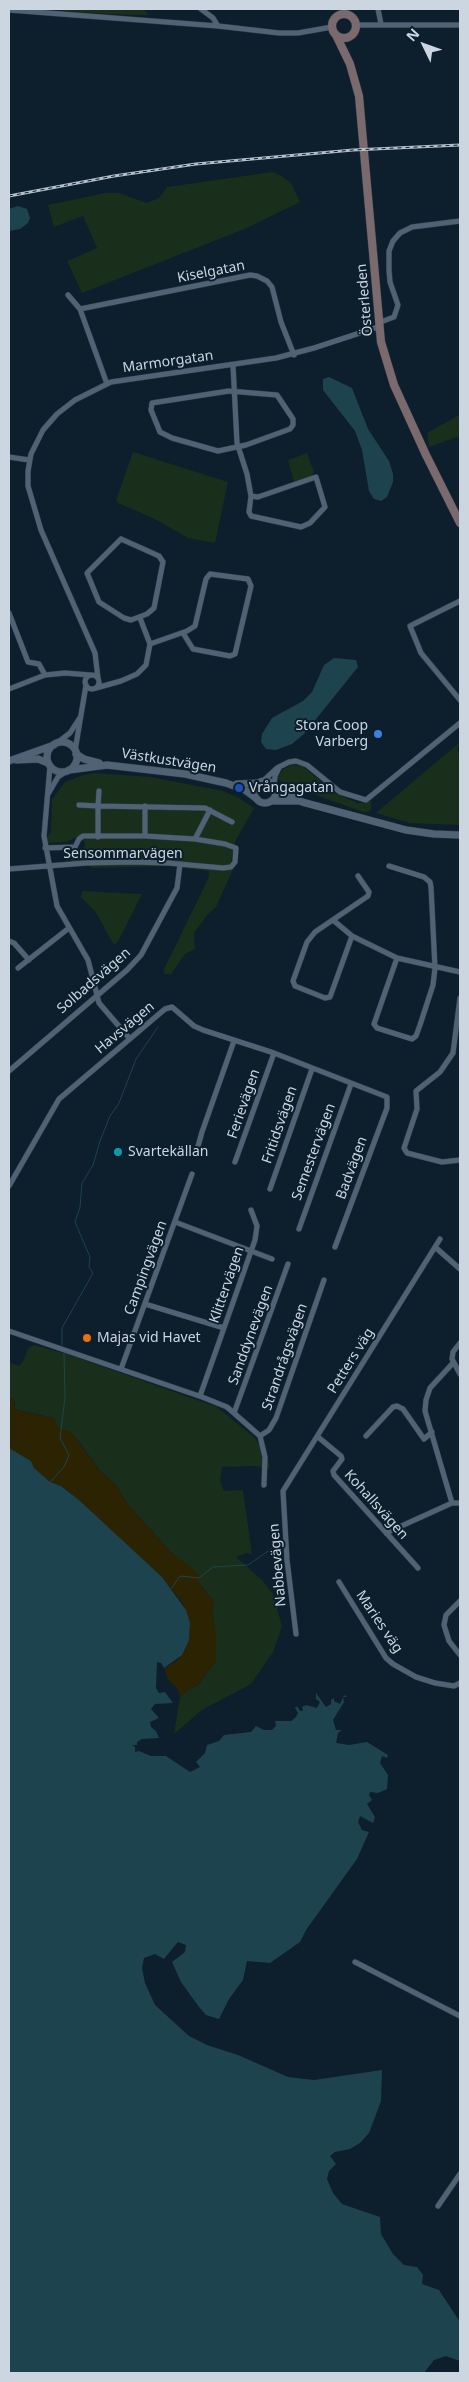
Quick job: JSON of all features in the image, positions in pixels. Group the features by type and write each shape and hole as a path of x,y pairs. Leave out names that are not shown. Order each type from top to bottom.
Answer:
{"main road":[{"path":"332,27 338,9"},
{"path":"348,9 355,21"},
{"path":"335,18 346,14 355,21"},
{"name":"Österleden","path":"355,21 348,48 349,60 359,96 363,124 378,325 384,356 394,385 460,523"},
{"name":"Österleden","path":"332,27 349,60"},
{"path":"336,35 344,38 353,34"}],"street":[{"path":"201,9 213,18 218,26"},
{"path":"378,9 381,24"},
{"path":"9,10 218,26 289,34 332,27"},
{"path":"355,21 381,24 460,26"},
{"name":"Marmorgatan","path":"94,688 98,678 91,642 42,530 28,486 29,460 39,436 57,414 82,395 107,384 134,377 233,365 294,355 378,325 394,317 398,305 390,282 389,270 389,251 393,241 400,233 412,227 460,221"},
{"name":"Kiselgatan","path":"80,310 250,275 257,276 272,287 281,322 294,355"},
{"path":"68,295 80,310 107,384"},
{"path":"233,365 238,448 248,474 251,496 249,515 301,527 310,523 324,507 316,477 258,497 251,496"},
{"path":"234,391 278,395 286,405 294,423 290,429 238,448 214,451 164,436 157,427 151,405 154,402 234,391"},
{"path":"9,457 29,460"},
{"path":"121,539 159,556 163,562 154,608 140,618 126,620 102,604 87,576 88,571 121,539"},
{"path":"150,644 192,629 197,622 208,575 213,573 248,579 251,586 236,654 230,656 193,649 183,633"},
{"path":"460,601 410,626 422,653 460,700"},
{"path":"9,613 28,662 39,664 44,675"},
{"path":"72,674 85,685 94,688 111,684 142,671 149,658 150,644 140,618"},
{"path":"47,797 58,777 75,763 84,702 85,679 97,665"},
{"path":"9,689 44,675 90,675 111,684"},
{"path":"84,702 94,688"},
{"path":"81,714 70,733 48,751 47,797 43,825 45,848 57,906 88,960 95,995 99,1003 130,1039"},
{"path":"257,799 255,789 261,782 281,766 292,761 304,764 340,792 366,800 460,723"},
{"path":"9,761 56,744 69,744 76,752"},
{"name":"Västkustvägen","path":"76,752 87,760 107,765 185,774 226,783 247,785 269,782 302,802"},
{"path":"9,761 33,758 49,764 56,771 68,770"},
{"name":"Västkustvägen","path":"68,770 107,765"},
{"path":"271,801 276,795 274,786 275,776 281,766"},
{"name":"Västkustvägen","path":"226,783 245,790 264,803 271,801 302,802 406,830 460,835"},
{"path":"98,837 99,791"},
{"path":"79,805 145,806 210,810 232,822"},
{"path":"145,806 145,836"},
{"path":"45,848 75,847 78,839 83,836 145,836 195,839 210,810"},
{"name":"Sensommarvägen","path":"9,869 48,865 132,862 223,868 231,867 235,862 236,848 225,844 195,839"},
{"name":"Solbadsvägen","path":"9,1071 141,955 177,888 180,864"},
{"path":"389,866 424,877 430,882 435,968 433,985 416,1036 412,1039 377,1028 374,1021 397,958"},
{"path":"352,936 330,997 325,998 294,986 307,942 315,932 368,896 369,892 358,876"},
{"path":"333,920 352,936 397,958 435,968 460,972"},
{"path":"18,968 69,928"},
{"path":"9,941 14,943 29,960"},
{"path":"460,998 453,1052 440,1072 416,1091 417,1110 404,1148 407,1153 442,1162 460,1160"},
{"name":"Havsvägen","path":"9,1186 59,1099 165,1009 172,1007 194,1026 274,1053 387,1097"},
{"path":"197,1150 234,1041"},
{"name":"Ferievägen","path":"235,1162 274,1053"},
{"name":"Fritidsvägen","path":"270,1189 312,1069"},
{"name":"Semestervägen","path":"299,1229 351,1084"},
{"name":"Badvägen","path":"335,1247 386,1108 387,1097"},
{"name":"Campingvägen","path":"121,1370 192,1174"},
{"name":"Klittervägen","path":"200,1396 251,1252 257,1226 251,1210"},
{"path":"175,1222 272,1259"},
{"name":"Petters väg","path":"283,1494 440,1239"},
{"path":"436,1247 460,1269"},
{"name":"Sanddynevägen","path":"234,1413 288,1264"},
{"name":"Strandrågsvägen","path":"260,1436 269,1430 276,1418 324,1280"},
{"path":"146,1304 224,1328"},
{"path":"9,1330 218,1403 234,1413 260,1436 264,1457 264,1486"},
{"path":"460,1343 453,1352 453,1363 460,1374"},
{"path":"452,1503 425,1411 430,1388 453,1363"},
{"path":"366,1436 393,1407 397,1406 403,1409 424,1439 432,1432"},
{"name":"Kohallsvägen","path":"318,1437 341,1456 342,1459 333,1471 334,1475 418,1568"},
{"name":"Nabbevägen","path":"283,1494 287,1560 296,1634"},
{"path":"386,1533 452,1503 460,1504"},
{"name":"Maries väg","path":"339,1582 386,1658 393,1664 416,1677 454,1686 460,1683"},
{"path":"460,1601 446,1615 444,1625 449,1641 460,1655"},
{"path":"355,1962 460,2016"},
{"path":"438,2206 460,2174"}],"shaded area":[{"path":"40,9 144,9 148,15 108,14"},
{"path":"272,172 291,183 300,202 247,228 82,293 67,261 97,248 83,216 54,227 48,205 105,193 119,193 147,203 159,198 167,187"},
{"path":"18,206 27,209 30,218 28,223 20,229 9,231 9,209"},
{"path":"329,377 352,388 368,429 389,461 393,482 387,497 381,501 374,499 369,491 362,450 355,431 323,390 323,379"},
{"path":"459,415 460,436 429,447 427,433"},
{"path":"133,452 228,482 215,543 188,538 153,518 118,503 116,500"},
{"path":"307,453 314,472 310,477 294,482 288,460"},
{"path":"334,658 356,660 358,667 304,734 292,744 276,750 266,749 261,742 262,734 272,718 303,701 312,692 324,665"},
{"path":"460,742 457,749 460,756 460,825 409,823 376,813"},
{"path":"291,765 302,766 337,794 358,803 371,801 371,809 368,812 363,812 285,784 278,777 282,770"},
{"path":"95,773 151,777 223,791 239,798 254,808 235,842 231,862 234,867 216,907 208,914 194,933 195,949 185,954 171,974 164,974 164,969 209,877 209,871 171,866 91,868 90,862 71,861 70,854 84,852 85,843 79,836 66,842 46,843 46,838 51,832 52,800 56,794 65,782"},
{"path":"82,891 142,894 118,942 114,945 95,911 81,897"},
{"path":"34,1345 67,1354 217,1407 255,1438 269,1462 270,1469 256,1466 222,1467 220,1481 224,1491 243,1490 252,1555 247,1553 236,1557 262,1580 273,1594 282,1626 273,1652 251,1684 202,1710 174,1734 180,1697 189,1689 198,1685 216,1660 216,1636 212,1613 212,1599 199,1583 199,1576 171,1552 128,1505 116,1485 100,1471 77,1439 59,1428 53,1418 14,1409 15,1401 12,1398 9,1400 9,1362 19,1366 23,1362 28,1348"},
{"path":"9,1448 31,1461 34,1468 50,1482 61,1486 79,1500 162,1577 186,1610 190,1623 189,1640 182,1655 164,1668 161,1663 157,1662 156,1688 159,1693 165,1692 173,1703 155,1704 151,1709 159,1718 150,1722 151,1727 156,1731 159,1738 142,1739 137,1742 137,1745 132,1745 135,1747 135,1752 139,1751 151,1756 166,1756 190,1772 200,1767 196,1762 205,1753 207,1745 219,1741 224,1735 251,1732 256,1726 264,1730 272,1730 276,1726 275,1721 291,1721 298,1713 295,1708 297,1706 300,1711 303,1711 302,1707 306,1705 317,1708 320,1702 316,1699 316,1693 326,1707 331,1704 331,1700 334,1698 334,1701 340,1704 343,1697 344,1702 333,1720 336,1730 342,1730 338,1733 336,1743 349,1745 367,1742 388,1755 387,1758 382,1756 380,1763 388,1775 387,1789 378,1793 370,1792 369,1795 372,1800 367,1804 375,1817 373,1823 360,1816 358,1822 362,1830 369,1832 357,1859 306,1930 300,1942 270,1963 247,1961 243,1980 229,1999 219,2019 206,2015 199,2007 181,1982 172,1962 185,1952 186,1945 178,1942 164,1959 155,1954 144,1958 142,1968 145,1983 155,2005 189,2036 207,2045 238,2055 288,2077 314,2080 382,2070 381,2101 369,2133 360,2143 350,2149 335,2152 330,2156 336,2164 329,2171 327,2179 333,2193 342,2204 380,2217 381,2234 393,2254 404,2265 417,2267 423,2275 422,2284 439,2290 460,2322 460,2361 446,2356 434,2360 424,2373 9,2373"}],"sand":[{"path":"12,1398 15,1400 13,1406 17,1410 53,1418 59,1428 71,1432 100,1471 116,1485 128,1505 171,1552 199,1574 199,1583 214,1602 212,1613 216,1636 216,1660 198,1685 189,1689 180,1697 177,1688 169,1681 164,1668 179,1659 189,1640 190,1623 183,1604 162,1577 79,1500 62,1486 50,1482 34,1468 31,1461 9,1448 9,1400"}],"waterway":[{"path":"62,1345 62,1328 93,1273 89,1267 90,1257 75,1222 80,1207 82,1183 93,1165 110,1116 119,1103 136,1059 158,1027"},
{"path":"50,1482 64,1467 69,1455 60,1438 65,1397 64,1353"},
{"path":"171,1589 180,1576 199,1578 213,1567 248,1565 277,1545"}],"railway":[{"path":"9,196 114,176 196,164 353,150 460,145"}],"place":[{"name":"Stora Coop Varberg","path":"378,734"},
{"name":"Vrångagatan","path":"239,788"},
{"name":"Svartekällan","path":"118,1152"},
{"name":"Majas vid Havet","path":"87,1338"}]}
